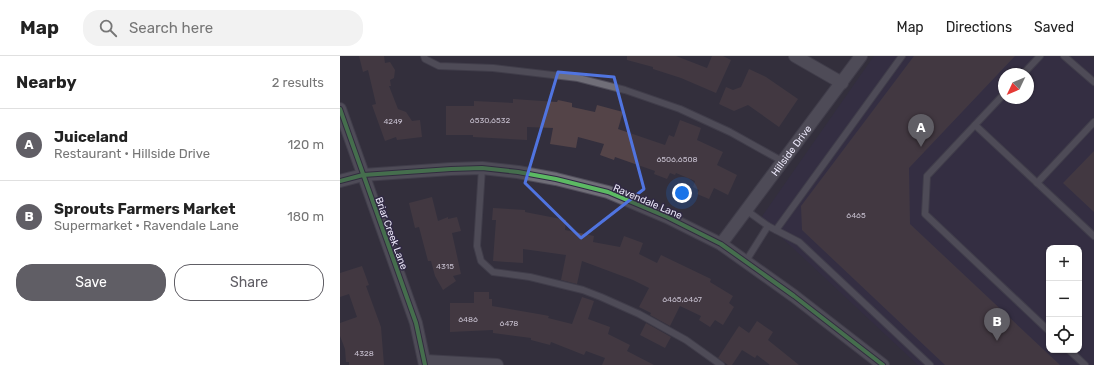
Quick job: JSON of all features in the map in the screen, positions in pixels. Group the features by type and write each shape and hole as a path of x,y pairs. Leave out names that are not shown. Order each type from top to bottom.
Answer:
{"street":[{"path":"795,56 842,83"},
{"name":"Hillside Drive","path":"721,244 861,56"},
{"name":"Briar Creek Lane","path":"340,109 416,323 425,363"},
{"name":"Ravendale Lane","path":"340,181 363,175 482,168 526,173 608,192 667,217 721,244 794,296 883,365"},
{"path":"425,363 496,365"}],"lane":[{"path":"424,56 425,59 439,66 493,68 557,75 578,78 625,90 680,109 730,132 782,161"},
{"path":"776,230 902,56"},
{"path":"1029,68 1040,56"},
{"path":"1064,56 1094,82"},
{"path":"998,100 927,176 925,214 1046,328"},
{"path":"1037,183 1094,122"},
{"path":"975,125 1094,236"},
{"path":"482,168 477,246 481,261 493,272 530,277 583,290 601,297 638,314 686,340 721,365"},
{"path":"746,210 768,226 799,242 930,365"},
{"path":"746,261 768,226"},
{"path":"1072,353 1085,365"}],"highlighted area":[{"path":"558,72 614,77 644,189 581,238 525,183"}],"shaded area":[{"path":"874,56 1089,56 1094,60 1094,365 918,365 761,218"}],"building":[{"path":"359,56 384,56 385,63 390,62 395,70 394,78 390,80 391,86 389,86 398,109 406,112 412,121 420,120 422,137 397,140 396,137 385,141 372,105 376,104 368,70 363,72"},
{"path":"627,56 676,56 707,68 712,56 723,56 731,60 716,93 681,78 653,69 653,67 627,60"},
{"path":"914,56 1015,56 1004,68 998,68 998,74 909,168 910,224 1060,365 945,365 802,230 801,206"},
{"path":"749,69 766,77 798,99 779,127 748,105 734,111 719,104 726,87 733,90 741,87"},
{"path":"513,99 557,102 558,100 572,103 572,107 595,112 597,105 623,112 618,129 665,145 669,135 674,137 680,120 701,128 697,140 723,152 717,165 737,175 728,195 714,188 709,199 697,194 699,190 693,187 695,181 676,173 675,175 670,173 667,179 654,174 655,171 615,157 614,160 600,155 604,144 578,137 576,148 550,144 553,128 527,127 527,140 473,137 473,135 446,135 446,106 474,106 474,101 513,103"},
{"path":"1094,151 1094,212 1063,183"},
{"path":"432,197 438,221 448,217 448,219 457,217 461,231 452,233 461,274 453,276 456,281 443,290 435,276 431,261 428,261 419,227 415,228 409,203"},
{"path":"493,208 525,210 525,212 566,220 565,230 594,236 593,242 620,247 624,236 643,243 639,254 657,263 661,255 711,279 710,282 733,296 729,303 734,307 723,325 715,320 710,327 699,320 701,316 680,306 670,326 639,307 649,288 633,280 582,261 577,284 561,280 566,255 523,249 523,263 493,261 496,220 492,220"},
{"path":"362,266 369,285 366,286 381,327 384,365 349,365 349,362 346,362 345,349 340,336 340,323 357,317 349,294 340,297 340,273"},
{"path":"474,292 489,292 489,299 492,299 492,306 549,316 548,318 572,324 582,297 594,301 588,319 610,327 608,334 630,345 627,351 654,365 602,365 605,358 586,351 584,355 551,342 550,345 531,340 531,338 493,333 493,330 450,332 450,303 474,303"},
{"path":"757,321 773,332 768,340 799,365 770,365 757,355 755,358 742,350 732,365 728,365 718,358 739,326 749,333"},
{"path":"646,323 671,337 665,348 640,335"}],"cycle path":[{"path":"340,109 416,323 425,365"},
{"path":"340,181 363,175 482,168 518,172 556,179 608,192 667,217 721,244 794,296 883,365"}],"place":[{"name":"Juiceland","path":"921,147"},
{"name":"Sprouts Farmers Market","path":"997,341"}]}
